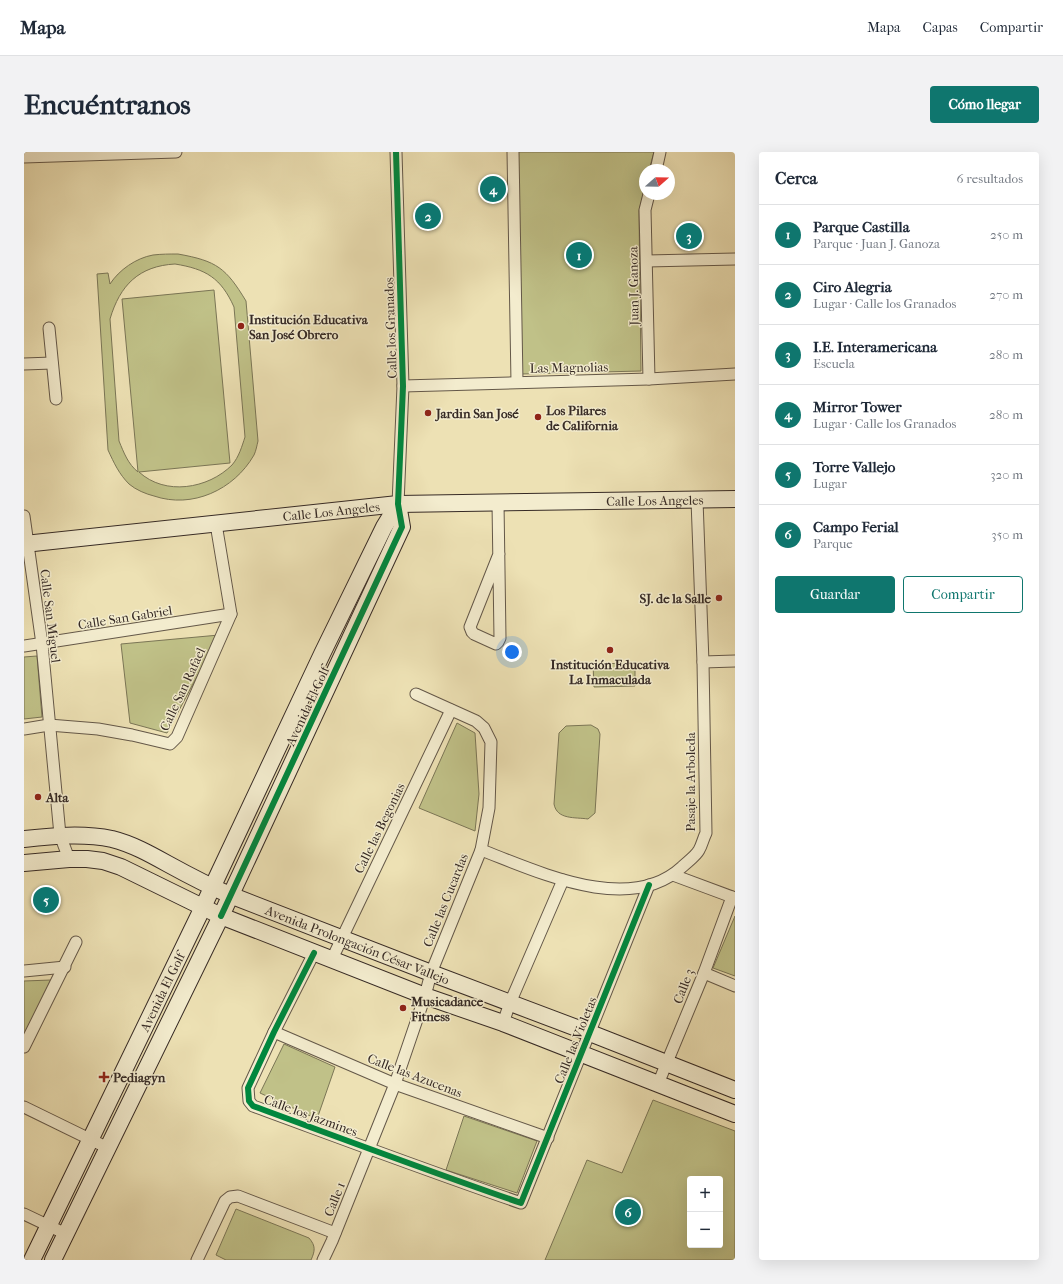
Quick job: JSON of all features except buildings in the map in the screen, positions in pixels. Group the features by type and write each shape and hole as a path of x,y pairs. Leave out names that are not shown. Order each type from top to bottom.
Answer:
{"main road":[{"name":"Calle Los Angeles","path":"26,544 398,504 697,500 735,498"},
{"name":"Avenida El Golf","path":"32,1260 203,907 322,654 384,527 398,504"},
{"name":"Avenida El Golf","path":"53,1260 221,916 341,661 402,527 398,504"},
{"path":"322,654 341,661"},
{"name":"Avenida Prolongación César Vallejo","path":"24,839 60,835 89,836 112,839 131,845 230,895 735,1090"},
{"name":"Avenida Prolongación César Vallejo","path":"24,863 69,858 103,861 121,867 221,916 425,996 503,1023 735,1114"},
{"path":"129,1058 147,1066"}],"street":[{"path":"24,157 101,153 176,152"},
{"name":"Calle los Granados","path":"396,152 403,386 398,504"},
{"path":"513,152 517,382"},
{"path":"657,164 660,152"},
{"name":"Juan J. Ganoza","path":"648,200 645,210 649,379"},
{"path":"647,262 735,259"},
{"path":"49,328 56,399"},
{"path":"24,364 52,363"},
{"name":"Las Magnolias","path":"403,386 649,379 735,374"},
{"name":"Pasaje la Arboleda","path":"481,850 563,880 588,886 609,888 649,886 673,875 698,852 706,833 703,662 697,500"},
{"path":"498,503 499,554 500,638 496,644 474,634 470,627 499,554"},
{"path":"24,516 26,544"},
{"path":"216,524 231,614"},
{"name":"Calle San Miguel","path":"26,544 42,644 60,835 69,858"},
{"name":"Calle San Gabriel","path":"24,646 231,614"},
{"name":"Calle San Rafael","path":"24,729 50,725 105,730 170,744 177,737 231,614"},
{"path":"703,662 735,661"},
{"name":"Calle las Cucardas","path":"370,1148 395,1084 425,996 431,973 481,850 489,808 491,742 484,728 476,721 416,694"},
{"name":"Calle las Begonias","path":"332,960 451,710"},
{"path":"673,875 733,898"},
{"path":"503,1023 510,1003 563,880"},
{"name":"Calle las Violetas","path":"521,1203 649,886"},
{"name":"Calle 3","path":"658,1084 733,898"},
{"path":"24,1047 65,967 76,942"},
{"name":"Calle los Jazmines","path":"314,953 274,1032 248,1088 249,1101 253,1106 370,1148 430,1172 521,1203"},
{"path":"24,970 65,967"},
{"path":"704,973 735,986"},
{"name":"Calle las Azucenas","path":"274,1032 395,1084 548,1138"},
{"path":"24,1107 108,1148"},
{"name":"Calle 1","path":"323,1260 370,1148"},
{"path":"197,1260 225,1201 230,1197 238,1196 335,1233"},
{"path":"24,1214 66,1234"}],"green space":[{"path":"518,152 654,152 651,164 639,164 639,200 642,200 639,211 641,371 522,374"},
{"path":"178,254 211,263 219,268 226,273 246,301 258,441 254,455 246,467 224,487 211,494 183,500 154,496 141,492 129,484 115,464 108,450 97,274 108,273 110,284 123,269 140,259 153,255","holes":["175,264 186,266 211,276 224,289 234,307 245,437 237,459 222,473 211,480 199,484 174,487 149,480 139,472 230,463 214,290 122,299 138,472 129,462 119,441 110,319 119,296 125,287 141,273 162,266"]},
{"path":"219,635 167,733 130,723 121,644"},
{"path":"37,656 42,717 24,719 24,657"},
{"path":"635,663 635,686 594,687 593,664"},
{"path":"457,723 475,733 479,794 475,831 419,808"},
{"path":"591,725 598,729 600,734 595,813 588,819 567,817 559,813 554,804 559,733 566,726"},
{"path":"735,916 735,976 713,968"},
{"path":"51,980 24,1037 24,981"},
{"path":"284,1044 335,1067 317,1119 260,1093"},
{"path":"653,1100 735,1131 735,1260 545,1260 587,1160 622,1173"},
{"path":"464,1116 537,1141 517,1193 446,1170"},
{"path":"236,1209 309,1238 314,1249 311,1260 226,1260 216,1255"}],"cycle path":[{"path":"221,916 402,527 398,504 403,386 396,152"},
{"path":"314,953 274,1032 248,1088 249,1101 253,1106 521,1203 649,885"}],"place":[{"name":"Mirror Tower","path":"493,189"},
{"name":"Ciro Alegria","path":"428,216"},
{"name":"I.E. Interamericana","path":"689,236"},
{"name":"Parque Castilla","path":"579,255"},
{"name":"Institución Educativa San José Obrero","path":"241,326"},
{"name":"Jardin San José","path":"428,413"},
{"name":"Los Pilares de California","path":"538,417"},
{"name":"SJ. de la Salle","path":"719,598"},
{"name":"Institución Educativa La Inmaculada","path":"610,650"},
{"name":"Alta","path":"38,797"},
{"name":"Torre Vallejo","path":"46,900"},
{"name":"Musicadance Fitness","path":"403,1008"},
{"name":"Pediagyn","path":"104,1077"},
{"name":"Campo Ferial","path":"628,1212"}]}
